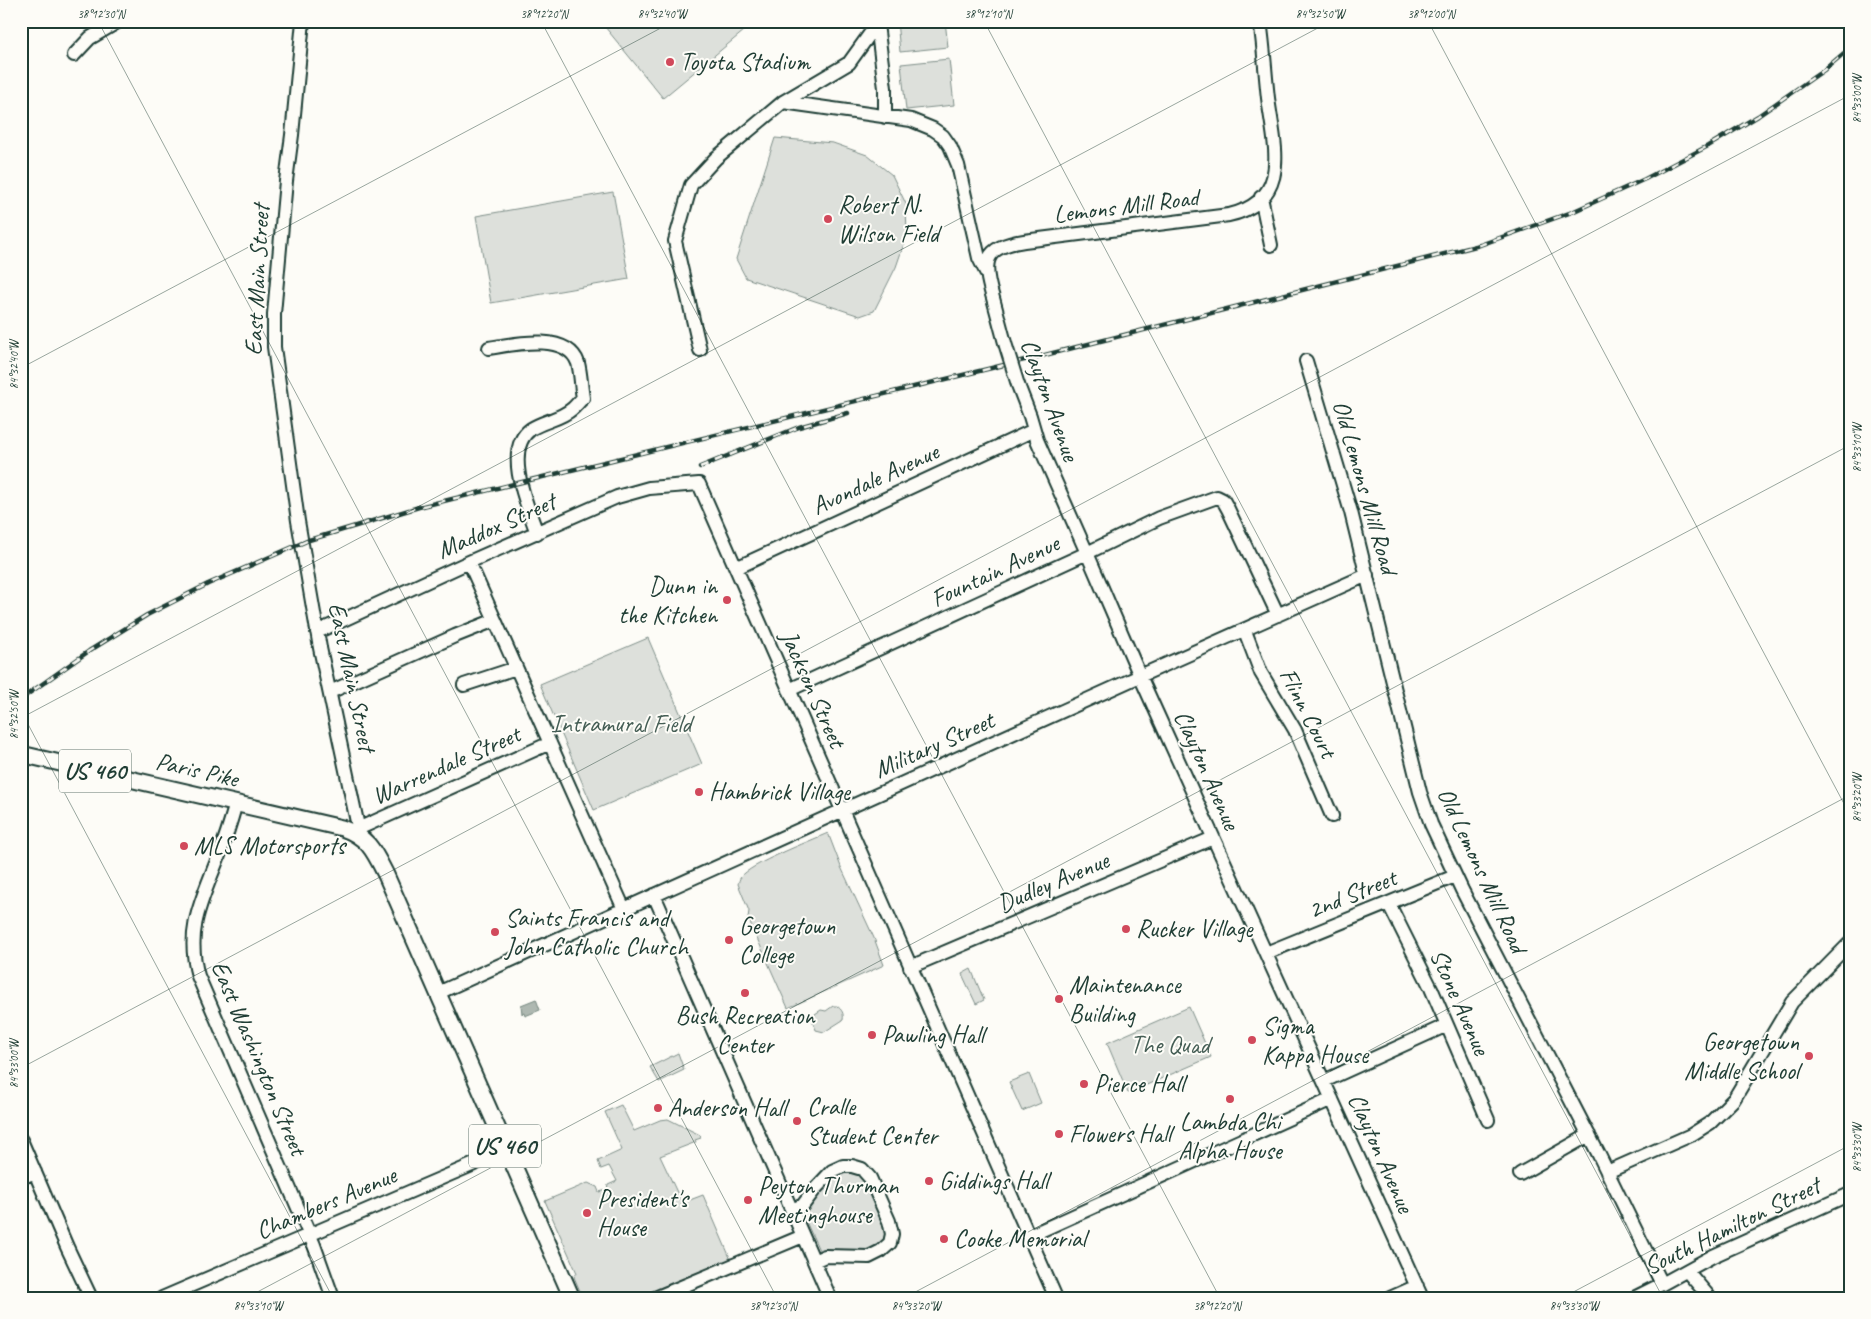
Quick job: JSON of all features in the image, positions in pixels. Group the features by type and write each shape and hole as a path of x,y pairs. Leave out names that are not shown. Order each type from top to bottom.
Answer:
{"main road":[{"name":"Paris Pike","path":"21,754 360,832"},
{"name":"East Main Street","path":"360,832 386,875 572,1298"}],"street":[{"path":"74,55 90,38 119,21"},
{"name":"East Main Street","path":"303,21 286,181 273,332 276,367 298,522 317,632 360,832"},
{"name":"Lemons Mill Road","path":"986,275 987,261 994,252 1006,244 1229,215 1248,208 1261,197 1268,189 1274,177 1277,152 1267,88 1260,21"},
{"path":"700,350 675,241 691,185 716,158 783,102 849,63 877,22"},
{"path":"877,22 885,88 885,117"},
{"name":"Clayton Avenue","path":"783,102 911,120 933,129 943,136 950,146 958,166 979,258 986,275 1005,343 1037,440 1088,553 1140,676 1422,1298"},
{"path":"1261,197 1271,245"},
{"path":"489,348 524,342 549,342 568,350 578,362 583,398 572,410 532,428 523,435 518,452 519,482 537,533"},
{"name":"Old Lemons Mill Road","path":"1306,360 1352,512 1420,792 1431,824 1455,876 1589,1135 1662,1284"},
{"name":"Avondale Avenue","path":"736,568 1034,430"},
{"name":"Maddox Street","path":"317,632 617,497 649,488 699,484"},
{"name":"Jackson Street","path":"699,484 1056,1298"},
{"name":"Fountain Avenue","path":"789,690 1088,553 1159,518 1212,498 1221,498 1228,509 1278,616"},
{"path":"469,562 624,909"},
{"name":"Military Street","path":"438,993 1367,575"},
{"path":"330,692 495,620"},
{"name":"Flinn Court","path":"1244,630 1262,673 1295,730 1332,816"},
{"path":"464,685 516,668"},
{"name":"Warrendale Street","path":"360,832 550,743"},
{"name":"East Washington Street","path":"236,803 226,839 196,916 192,948 194,963 310,1234 333,1298"},
{"name":"Dudley Avenue","path":"910,967 1213,838"},
{"name":"2nd Street","path":"1266,953 1455,876"},
{"path":"654,895 830,1298"},
{"name":"Stone Avenue","path":"1389,904 1431,988 1488,1120"},
{"path":"1607,1172 1690,1135 1710,1123 1734,1098 1792,1002 1850,943"},
{"path":"1324,1081 1447,1025"},
{"path":"1029,1236 1332,1099"},
{"path":"1520,1174 1589,1135"},
{"path":"21,1140 91,1298"},
{"name":"Chambers Avenue","path":"162,1298 507,1150"},
{"path":"792,1210 802,1205 832,1171 843,1166 852,1166 862,1169 870,1178 889,1221 892,1234 890,1242 881,1251 869,1257 825,1256 814,1261"},
{"path":"21,1178 35,1172"},
{"name":"South Hamilton Street","path":"1634,1298 1713,1256 1850,1194"},
{"path":"655,1298 803,1236"},
{"path":"1687,1271 1710,1298"},
{"path":"1390,1298 1417,1286"}],"green space":[{"name":"Toyota Stadium","path":"612,21 756,21 663,98 605,27"},
{"path":"897,21 945,21 948,47 900,52"},
{"path":"949,59 954,105 906,110 901,64"},
{"name":"Robert N. Wilson Field","path":"775,138 833,143 867,155 892,175 906,204 907,235 896,267 874,311 860,316 746,278 736,259"},
{"path":"613,192 629,279 491,303 476,216"},
{"name":"Intramural Field","path":"648,638 702,764 594,810 540,684"},
{"path":"828,833 884,965 788,1008 748,918 749,911 738,884 741,877 756,866"},
{"path":"971,969 984,1000 976,1004 962,974"},
{"path":"833,1006 837,1006 841,1010 843,1020 824,1032 816,1030 813,1022 815,1014 821,1010 826,1011"},
{"name":"The Quad","path":"1189,1007 1211,1057 1128,1093 1107,1043"},
{"path":"678,1053 684,1070 659,1082 650,1067"},
{"path":"1029,1074 1041,1103 1022,1111 1009,1082"},
{"path":"621,1105 634,1131 660,1120 668,1119 700,1135 701,1138 695,1140 696,1142 660,1156 682,1203 703,1195 731,1260 642,1298 583,1298 574,1277 577,1273 545,1201 588,1183 597,1187 599,1192 607,1190 608,1185 617,1181 609,1166 601,1169 598,1161 622,1150 605,1112"},
{"path":"851,1170 864,1176 887,1225 887,1234 883,1245 858,1255 819,1250 802,1213 820,1189 839,1172"}],"shaded area":[{"path":"536,999 540,1010 525,1016 524,1013 522,1014 521,1005"}],"railway":[{"path":"21,699 89,651 147,615 208,584 309,540 419,507 1037,357 1480,245 1572,212 1645,179 1708,146 1758,116 1824,70 1850,48"},
{"path":"700,467 799,427 848,413"}],"place":[{"name":"Toyota Stadium","path":"670,62"},
{"name":"Robert N. Wilson Field","path":"828,219"},
{"name":"Dunn in the Kitchen","path":"727,600"},
{"name":"Hambrick Village","path":"699,792"},
{"name":"MLS Motorsports","path":"184,846"},
{"name":"Rucker Village","path":"1126,929"},
{"name":"Saints Francis and John Catholic Church","path":"495,932"},
{"name":"Georgetown College","path":"729,940"},
{"name":"Bush Recreation Center","path":"745,993"},
{"name":"Maintenance Building","path":"1059,999"},
{"name":"Pawling Hall","path":"872,1035"},
{"name":"Sigma Kappa House","path":"1252,1040"},
{"name":"Georgetown Middle School","path":"1809,1056"},
{"name":"Pierce Hall","path":"1084,1084"},
{"name":"Lambda Chi Alpha House","path":"1230,1099"},
{"name":"Anderson Hall","path":"658,1108"},
{"name":"Cralle Student Center","path":"797,1121"},
{"name":"Flowers Hall","path":"1059,1134"},
{"name":"Giddings Hall","path":"929,1181"},
{"name":"Peyton Thurman Meetinghouse","path":"748,1200"},
{"name":"President's House","path":"587,1213"},
{"name":"Cooke Memorial","path":"944,1239"}]}
